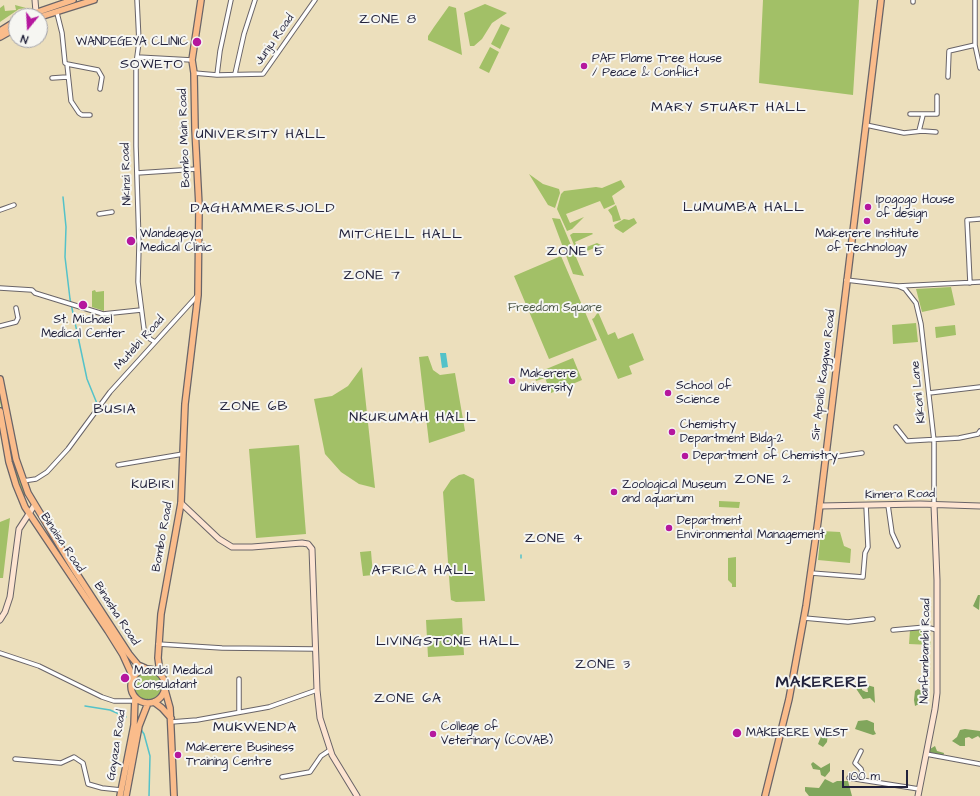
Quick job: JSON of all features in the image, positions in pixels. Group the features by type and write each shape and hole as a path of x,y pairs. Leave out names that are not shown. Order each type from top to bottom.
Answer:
{"main road":[{"path":"48,8 73,0"},
{"path":"48,15 94,0"},
{"name":"Bombo Main Road","path":"194,324 198,296 199,240 194,73 192,60 202,0"},
{"name":"Sir Apollo Kaggwa Road","path":"765,796 789,699 811,573 881,0"},
{"name":"Bombo Road","path":"160,673 158,644 162,603 181,503 185,404 194,324"},
{"name":"Binaisa Road","path":"0,379 16,459 23,481 34,506"},
{"name":"Binaisa Road","path":"0,410 16,485 29,514 108,631 123,655 133,677"},
{"name":"Binasha Road","path":"34,506 129,654 135,662 148,668"},
{"path":"158,658 148,668 138,672 133,677 130,686 134,699 151,702 164,710 171,720"},
{"path":"148,668 160,673 165,683 171,720 174,796"},
{"path":"151,702 162,695 165,690"},
{"name":"Gayaza Road","path":"120,793 134,725 134,699"},
{"name":"Gayaza Road","path":"126,796 139,726 151,702"}],"street":[{"name":"Nkinzi Road","path":"137,0 139,42 136,64 139,245 138,268 141,310 146,334 155,342"},
{"path":"217,75 220,52 231,0"},
{"path":"235,74 244,34 255,0"},
{"name":"Junju Road","path":"194,73 217,75 260,75 265,73 315,0"},
{"path":"975,0 975,45 980,68"},
{"path":"57,12 62,33 65,63 67,64 67,77 71,101 82,115 90,115"},
{"path":"948,77 950,51 975,45"},
{"path":"137,57 192,60"},
{"path":"67,64 98,70 102,77 100,89"},
{"path":"52,78 67,77"},
{"path":"910,114 937,114 938,96"},
{"path":"919,131 923,115"},
{"path":"866,125 904,133 919,131 936,132"},
{"path":"137,173 197,169"},
{"path":"0,210 14,205"},
{"path":"99,214 112,212"},
{"path":"970,283 967,220 980,219"},
{"path":"846,280 898,286 980,282"},
{"name":"Kikoni Lane","path":"898,286 905,289 918,308 921,324 934,441 934,505"},
{"path":"0,288 32,290 35,293 103,314 141,310"},
{"name":"Mutebi Road","path":"23,481 36,479 47,472 68,449 99,405 198,296"},
{"path":"0,326 16,322 18,318 16,308"},
{"path":"929,393 980,387"},
{"path":"896,428 906,441 934,441 976,434 980,431"},
{"path":"826,458 862,453"},
{"path":"118,465 183,454"},
{"path":"181,503 219,539 232,547 305,543 312,549 315,649 320,718 330,750 357,796"},
{"path":"811,573 863,578 865,553 868,547 866,505"},
{"path":"888,505 892,533 898,546"},
{"name":"Nanfumbambi Road","path":"918,796 936,709 938,673 934,505"},
{"path":"0,620 10,597 19,529 34,506"},
{"name":"Kimera Road","path":"820,506 980,506"},
{"path":"804,618 848,622 873,619"},
{"path":"893,630 926,627 937,630"},
{"path":"158,644 222,648 315,649"},
{"path":"0,653 39,666 102,698 114,701 134,699"},
{"path":"239,679 239,712"},
{"path":"171,720 197,720 282,704 317,690"},
{"path":"282,777 310,772 321,756 330,750"},
{"path":"861,751 856,762 861,769 864,780"},
{"path":"926,754 980,764"},
{"path":"15,759 61,763 71,757 74,757 83,763 88,784 120,793"},
{"path":"850,778 919,789"}],"green space":[{"path":"763,0 859,0 853,95 759,83"},
{"path":"485,4 507,13 492,23 482,39 474,46 470,46 464,13"},
{"path":"4,5 5,11 8,11 8,17 0,22 0,8"},
{"path":"15,5 26,8 16,8"},
{"path":"449,6 456,8 462,55 428,40 428,36"},
{"path":"501,24 510,28 500,49 491,44"},
{"path":"490,47 499,52 489,73 479,68"},
{"path":"529,174 543,184 559,189 560,193 555,208 548,205"},
{"path":"621,180 625,187 612,196 615,204 604,209 600,201 566,214 570,223 584,217 572,229 567,231 557,209 561,194 564,191 596,187 602,188"},
{"path":"616,205 621,220 613,222 612,216 608,210"},
{"path":"552,218 560,219 584,276 573,274"},
{"path":"634,218 637,223 623,233 615,228 614,225 624,219 629,220"},
{"path":"573,233 593,234 575,242 579,250 597,243 601,245 578,255 570,235"},
{"name":"Freedom Square","path":"561,256 597,340 549,359 514,276"},
{"path":"951,287 955,305 922,312 916,289"},
{"path":"95,290 96,292 104,291 104,311 92,307 92,291"},
{"path":"598,312 608,335 615,332 618,339 633,333 644,360 629,366 632,374 618,379 592,319"},
{"path":"916,323 918,342 893,344 892,325"},
{"path":"955,325 956,335 936,338 935,327"},
{"path":"428,356 433,370 440,375 455,373 465,431 429,443 419,357"},
{"path":"573,358 582,380 551,393 545,378 536,381 534,374"},
{"path":"362,367 375,488 359,484 341,472 325,454 314,399 332,396 348,386"},
{"path":"0,390 13,462 26,495 21,497 11,458 0,402"},
{"path":"299,445 306,534 256,538 249,449"},
{"path":"464,474 474,479 485,601 456,602 451,600 443,492 451,480"},
{"path":"719,501 740,502 739,508 719,507"},
{"path":"10,518 3,578 0,578 0,522"},
{"path":"821,531 840,532 844,546 851,549 850,563 818,560"},
{"path":"371,551 373,575 363,576 360,552"},
{"path":"736,557 736,587 732,587 732,584 728,580 728,558"},
{"path":"978,595 980,595 979,610 973,606"},
{"path":"462,618 464,655 428,657 426,620"},
{"path":"927,628 931,645 909,644 910,630"},
{"path":"148,672 158,676 162,686 158,696 148,700 138,696 134,686 138,676"},
{"path":"855,683 862,686 862,690 866,692 868,692 867,685 874,687 875,703 870,698 863,699 853,684"},
{"path":"918,689 923,692 922,698 918,699 919,704 915,706 915,691"},
{"path":"867,720 874,723 874,730 876,734 873,735 855,729 858,721"},
{"path":"825,727 827,727 828,733 827,742 823,747 818,744"},
{"path":"965,729 980,731 980,738 978,736 972,739 969,737 965,738 965,746 960,746 952,741 957,737 960,730"},
{"path":"935,746 937,751 944,753 943,757 930,752 930,749"},
{"path":"813,762 821,768 830,763 830,771 825,777 821,775 820,770 813,769 811,764"},
{"path":"825,779 833,783 837,781 848,781 852,796 809,796 805,791 805,787 819,788"}],"water":[{"path":"440,353 446,353 448,367 442,368"}],"waterway":[{"path":"63,197 66,227 65,257 70,299 87,379 98,406"},
{"path":"85,706 110,710 126,717"},
{"path":"140,728 144,734 150,756 149,796"}],"place":[{"name":"WANDEGEYA CLINIC","path":"197,42"},
{"name":"PAF Flame Tree House / Peace & Conflict","path":"584,66"},
{"name":"Ipogogo House of design","path":"868,207"},
{"name":"Makerere Institute of Technology","path":"867,221"},
{"name":"Wandegeya Medical Clinic","path":"131,241"},
{"name":"St. Michael Medical Center","path":"83,305"},
{"name":"Makerere University","path":"512,381"},
{"name":"School of Science","path":"668,393"},
{"name":"Chemistry Department Bldg-2","path":"672,432"},
{"name":"Department of Chemistry","path":"685,456"},
{"name":"Zoological Museum and aquarium","path":"614,492"},
{"name":"Department Environmental Management","path":"669,528"},
{"name":"Mambi Medical Consulatant","path":"125,678"},
{"name":"MAKERERE WEST","path":"737,733"},
{"name":"College of Veterinary (COVAB)","path":"433,734"},
{"name":"Makerere Business Training Centre","path":"178,755"}],"district":[{"name":"ZONE 8","path":"388,20"},
{"name":"SOWETO","path":"152,65"},
{"name":"MARY STUART HALL","path":"729,108"},
{"name":"UNIVERSITY HALL","path":"261,135"},
{"name":"LUMUMBA HALL","path":"744,208"},
{"name":"DAGHAMMERSJOLD","path":"263,209"},
{"name":"MITCHELL HALL","path":"401,235"},
{"name":"ZONE 5","path":"576,252"},
{"name":"ZONE 7","path":"372,276"},
{"name":"ZONE 6B","path":"254,407"},
{"name":"BUSIA","path":"115,410"},
{"name":"NKURUMAH HALL","path":"413,418"},
{"name":"ZONE 2","path":"763,480"},
{"name":"KUBIRI","path":"153,485"},
{"name":"ZONE 4","path":"554,539"},
{"name":"AFRICA HALL","path":"423,571"},
{"name":"LIVINGSTONE HALL","path":"448,642"},
{"name":"ZONE 3","path":"603,665"},
{"name":"MAKERERE","path":"822,684"},
{"name":"ZONE 6A","path":"408,699"},
{"name":"MUKWENDA","path":"255,728"}]}
